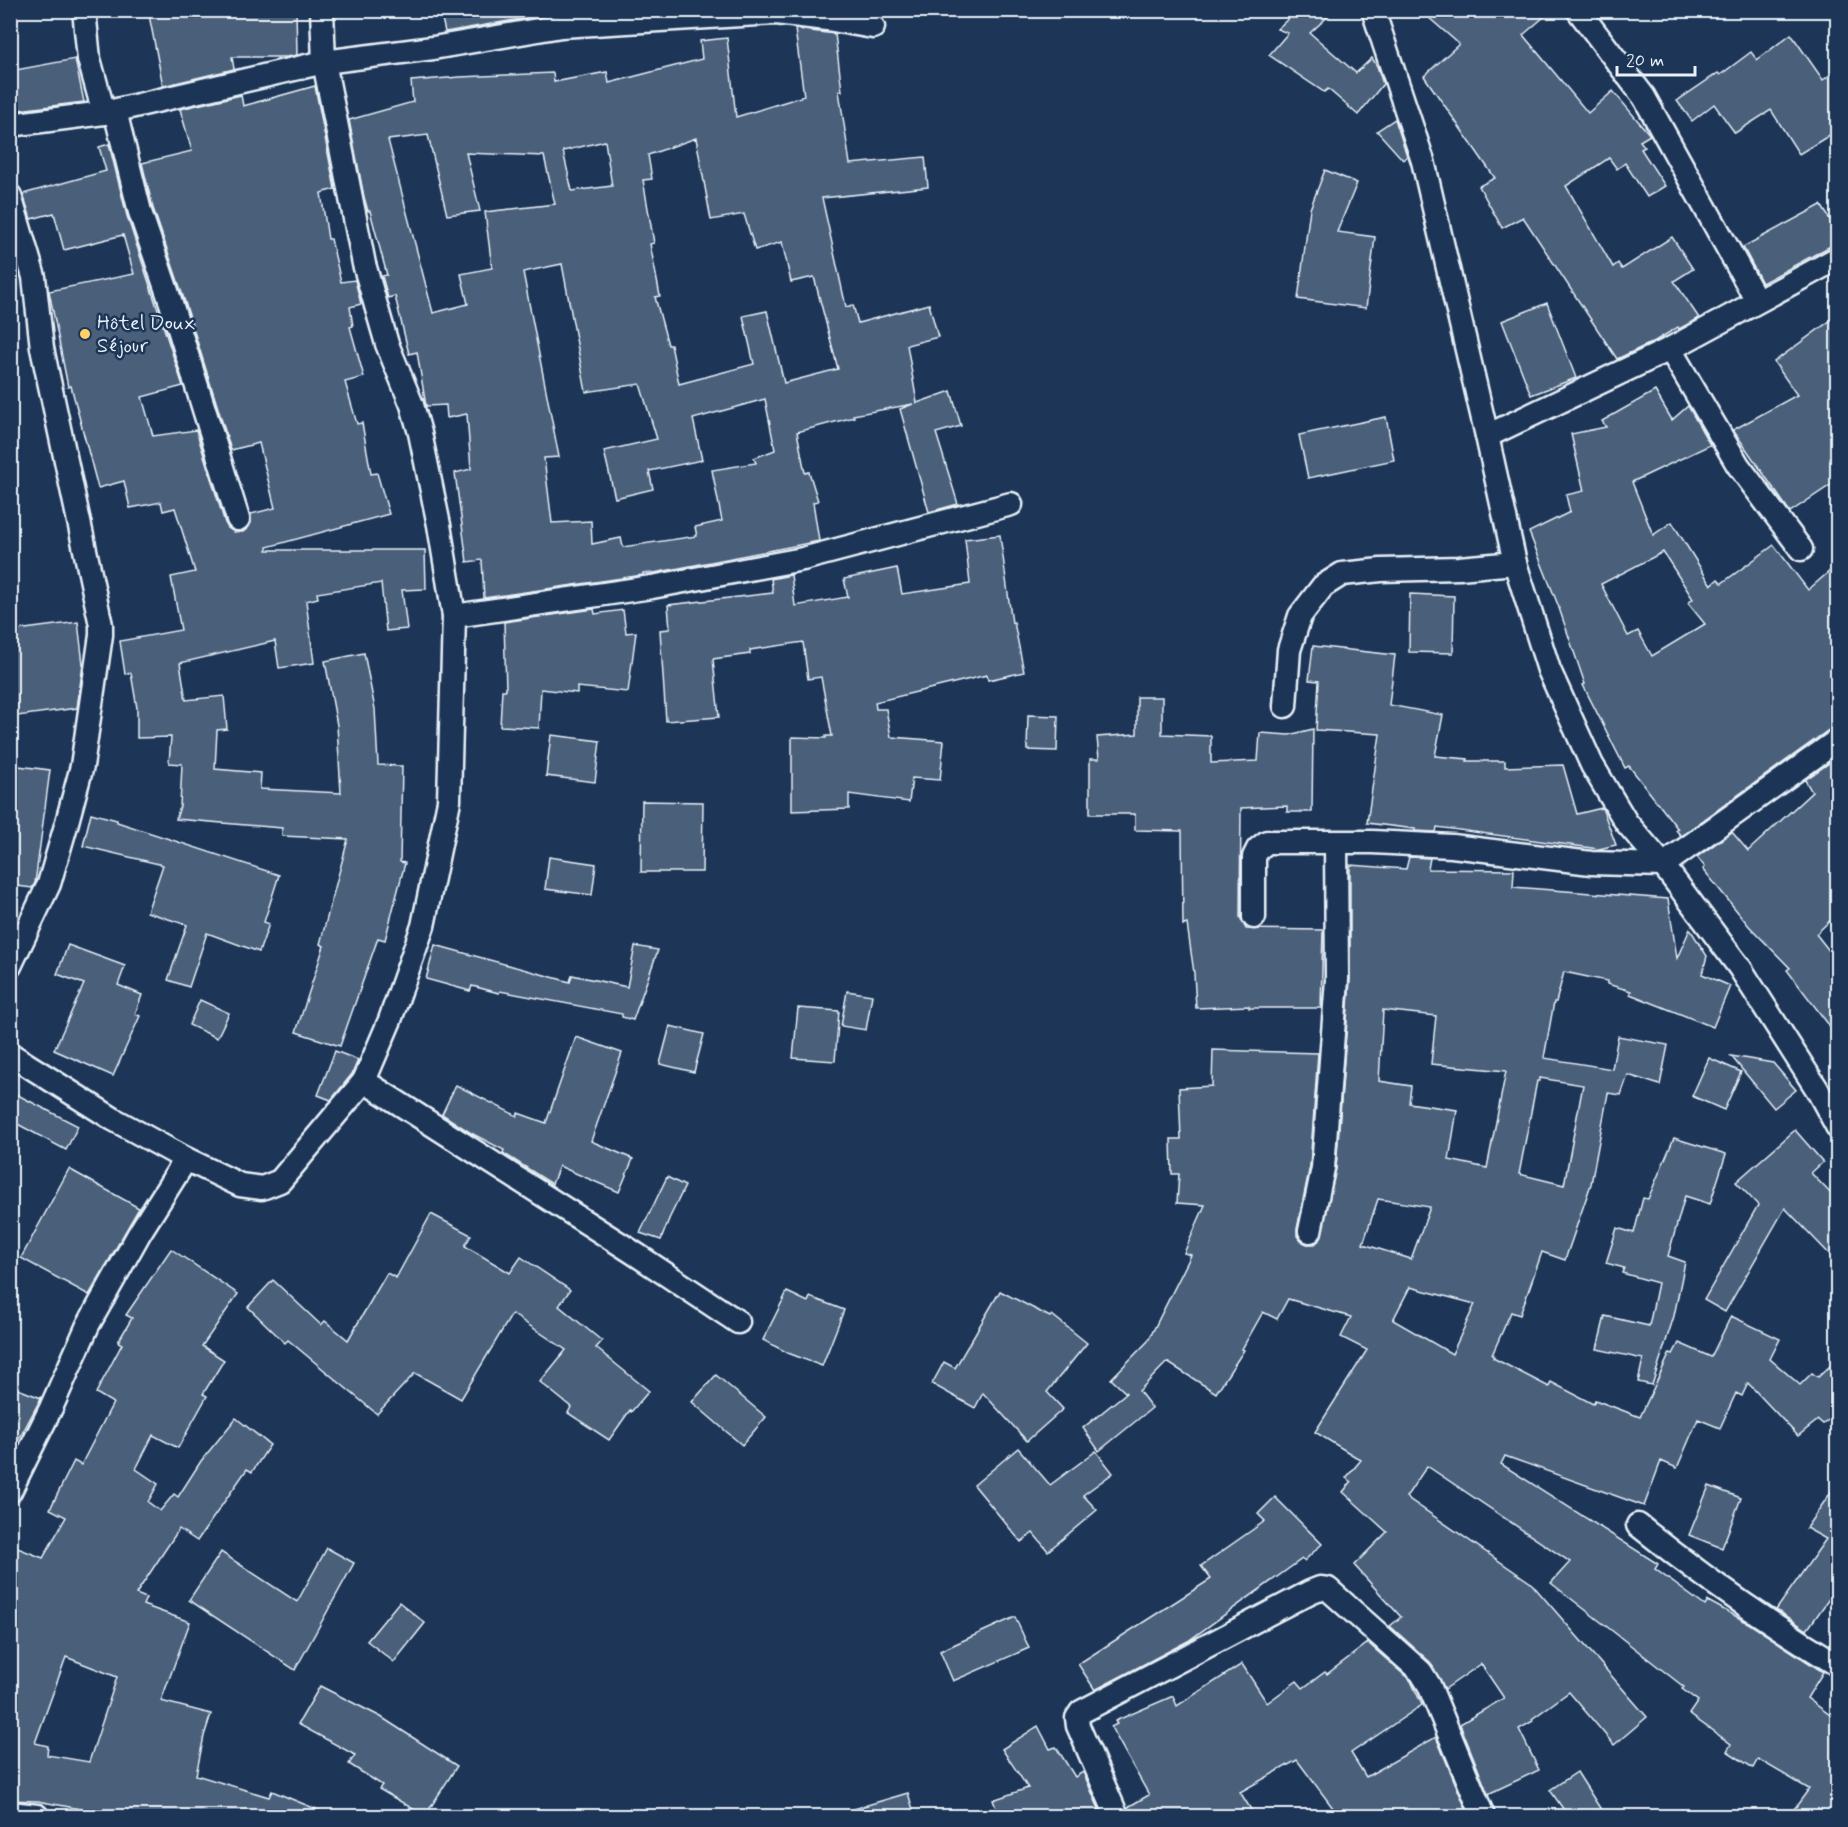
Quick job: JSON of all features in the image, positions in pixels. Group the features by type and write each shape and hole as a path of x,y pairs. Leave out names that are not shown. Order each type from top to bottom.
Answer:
{"street":[{"path":"84,10 89,59 110,112 238,519"},
{"path":"10,1054 113,1119 186,1159 240,1185 262,1188 280,1180 364,1082 390,1020 423,926 449,801 454,616 439,525 420,433 412,405 387,344 364,264 324,62 322,10"},
{"path":"1578,10 1644,97 1757,300"},
{"path":"10,125 110,112 324,62 433,48 560,18 776,13 873,27"},
{"path":"1376,13 1423,161 1515,563 1549,670 1592,765 1626,822 1663,865 1740,968 1817,1089 1838,1128"},
{"path":"10,196 34,277 42,348 69,466 101,625 82,766 49,884 10,966"},
{"path":"1487,436 1670,349 1838,258"},
{"path":"1670,349 1738,465 1801,549"},
{"path":"454,616 652,587 803,559 1011,504"},
{"path":"1285,706 1289,650 1300,616 1323,586 1342,574 1515,563"},
{"path":"1254,917 1254,857 1258,849 1267,842 1273,841 1452,846 1591,863 1663,865 1838,740"},
{"path":"1310,1231 1323,1168 1337,991 1336,843"},
{"path":"364,1082 572,1213 738,1322"},
{"path":"10,1491 51,1408 88,1325 140,1232 186,1159"},
{"path":"1638,1525 1695,1571 1789,1635 1838,1665"},
{"path":"1117,1816 1078,1726 1077,1718 1081,1712 1320,1588 1328,1589 1421,1672 1430,1685 1483,1816"},
{"path":"10,1813 37,1816"}],"building":[{"path":"148,10 296,10 297,55 232,57 234,69 163,86"},
{"path":"440,10 526,10 526,18 445,32"},
{"path":"1298,10 1335,10 1310,33 1356,73 1372,58 1377,66 1383,84 1358,115 1328,89 1324,92 1269,55 1288,33 1277,29"},
{"path":"1420,10 1552,10 1523,35 1588,113 1613,91 1650,135 1640,141 1645,147 1641,149 1665,186 1647,197 1625,163 1617,169 1609,158 1566,186 1613,267 1618,263 1622,269 1672,237 1693,269 1674,281 1699,318 1617,359 1523,217 1502,228 1479,186 1495,178 1424,76 1459,44"},
{"path":"795,29 835,34 842,91 839,91 850,164 925,157 928,187 822,198 846,307 853,305 858,323 929,304 938,337 907,345 917,403 951,391 961,426 936,433 958,504 929,512 900,409 913,404 853,415 854,417 797,432 805,473 809,472 818,501 813,502 819,541 654,573 643,573 643,575 484,598 482,560 467,562 455,473 471,469 467,414 447,418 446,405 426,406 417,352 409,354 395,296 388,298 382,276 387,275 364,197 349,120 413,102 411,81 553,73 554,82 607,72 609,83 702,59 700,41 727,38 736,117 804,96","holes":["428,135 447,215 480,211 466,153 544,156 555,204 485,212 492,268 461,274 468,304 433,313 388,140","696,138 711,220 744,214 755,250 782,242 791,282 814,277 838,369 784,383 767,311 743,316 754,364 679,384 671,345 668,345 655,297 660,296 650,244 654,243 643,180 652,179 648,155","605,141 612,186 572,191 563,151","562,264 586,392 640,384 657,439 604,451 615,498 653,489 649,471 702,460 693,419 765,399 775,450 754,458 756,463 712,470 722,521 695,527 697,536 623,547 621,538 592,544 591,521 552,523 544,458 559,457 523,272"]},
{"path":"1791,34 1823,80 1838,69 1838,130 1799,154 1771,110 1735,133 1714,104 1692,121 1677,101 1718,73 1720,75 1751,52 1757,60"},
{"path":"75,59 84,102 10,111 10,71"},
{"path":"315,86 335,189 321,193 328,239 331,239 341,282 355,280 361,304 350,307 353,326 350,327 364,377 345,382 357,424 362,423 371,474 377,473 389,514 267,547 267,550 425,550 426,589 402,590 407,629 386,631 381,583 317,593 318,598 306,601 314,663 279,668 275,641 180,663 186,700 224,696 227,729 217,730 215,769 261,773 260,789 341,793 337,725 325,661 364,653 375,709 378,765 402,766 400,862 405,863 385,940 378,938 340,1046 296,1032 324,946 320,944 348,839 282,836 282,828 176,819 180,806 182,764 169,763 171,737 137,738 137,708 131,673 125,674 120,641 181,630 171,577 195,572 175,508 163,511 161,502 130,508 124,481 98,488 71,386 68,387 49,291 134,274 123,235 64,250 54,213 31,219 23,194 106,171 99,147 109,144 127,216 183,386 142,397 153,436 196,430 225,523 234,532 243,532 251,523 251,514 275,508 259,443 231,450 153,208 142,163 192,151 180,109 241,95 243,106"},
{"path":"1395,119 1407,156 1403,160 1377,131"},
{"path":"1325,170 1357,183 1337,232 1375,237 1366,308 1298,299 1310,209"},
{"path":"1821,205 1838,232 1838,242 1762,283 1743,247"},
{"path":"1547,303 1576,378 1531,395 1502,321"},
{"path":"1838,315 1838,480 1790,512 1733,430 1797,395 1774,362"},
{"path":"1655,391 1672,420 1688,406 1710,445 1632,482 1653,535 1672,522 1711,585 1718,579 1722,583 1774,545 1808,590 1838,564 1838,727 1830,729 1681,836 1629,766 1625,768 1583,685 1585,684 1558,605 1529,532 1570,512 1566,495 1584,491 1571,434 1606,427 1602,421","holes":["1663,552 1693,599 1688,603 1705,624 1652,656 1638,631 1628,636 1601,584"]},
{"path":"1386,417 1394,460 1308,478 1299,435"},
{"path":"1000,535 1012,623 1014,622 1024,672 988,680 987,675 875,702 876,709 886,709 891,737 944,741 940,780 912,778 909,802 849,794 849,809 792,811 792,737 826,738 826,736 832,736 821,677 808,679 803,642 750,650 750,654 713,659 719,717 666,721 660,630 670,629 668,605 773,593 771,579 791,575 795,606 848,597 844,579 897,568 902,594 970,584 965,539"},
{"path":"1410,594 1454,596 1453,653 1409,652"},
{"path":"594,609 595,614 623,610 626,633 636,632 628,692 577,687 577,693 541,689 539,728 500,726 502,690 506,690 504,622"},
{"path":"78,622 83,664 77,708 10,717 10,631"},
{"path":"1313,646 1395,655 1389,705 1443,715 1435,756 1468,759 1467,761 1505,761 1505,767 1563,765 1577,814 1602,808 1616,845 1599,849 1437,827 1436,832 1415,831 1415,829 1367,823 1380,734 1316,730 1319,681 1309,680"},
{"path":"1137,697 1162,697 1162,734 1211,736 1211,763 1258,761 1260,733 1289,735 1313,729 1312,812 1287,812 1287,806 1241,808 1240,917 1246,929 1323,930 1321,1008 1249,1008 1249,1006 1196,1008 1187,924 1183,925 1182,831 1135,830 1135,814 1090,814 1090,759 1099,759 1097,737 1137,734"},
{"path":"1028,715 1058,716 1057,751 1027,750"},
{"path":"551,735 600,741 595,782 546,776"},
{"path":"1838,757 1838,913 1816,934 1838,962 1838,1037 1787,970 1790,968 1749,926 1703,869 1705,867 1697,857 1732,832 1748,851 1812,792 1805,780"},
{"path":"10,765 50,770 35,883 32,888 10,885"},
{"path":"642,801 703,802 702,872 641,872"},
{"path":"91,813 279,875 264,922 269,924 259,952 207,933 189,987 168,980 187,925 147,912 163,865 83,846"},
{"path":"549,857 596,864 592,895 545,889"},
{"path":"1409,857 1430,858 1428,869 1514,870 1513,887 1668,899 1677,958 1690,929 1707,956 1702,974 1730,986 1713,1027 1630,994 1631,991 1607,984 1607,981 1564,972 1556,1002 1554,1002 1544,1058 1612,1069 1618,1036 1668,1045 1660,1085 1628,1075 1621,1095 1608,1093 1591,1184 1565,1260 1542,1252 1520,1315 1511,1312 1492,1355 1493,1358 1549,1387 1551,1382 1593,1404 1595,1400 1640,1417 1670,1353 1673,1354 1679,1343 1711,1357 1731,1316 1780,1339 1770,1359 1800,1385 1812,1373 1818,1377 1838,1359 1838,1413 1823,1424 1818,1420 1798,1436 1748,1383 1742,1396 1736,1393 1720,1428 1698,1419 1677,1468 1661,1461 1644,1506 1505,1456 1501,1464 1658,1564 1655,1569 1705,1606 1708,1601 1750,1624 1823,1672 1807,1698 1838,1721 1838,1816 1789,1816 1809,1789 1758,1759 1753,1768 1727,1751 1731,1744 1689,1714 1698,1701 1682,1689 1684,1687 1551,1583 1570,1562 1427,1466 1406,1497 1531,1583 1647,1717 1614,1745 1569,1692 1532,1719 1533,1721 1519,1729 1539,1770 1488,1794 1460,1724 1504,1698 1481,1664 1445,1689 1430,1662 1390,1626 1401,1617 1354,1565 1387,1532 1343,1492 1351,1482 1346,1478 1361,1460 1315,1432 1367,1350 1341,1337 1351,1317 1288,1299 1277,1319 1263,1312 1242,1349 1244,1350 1216,1393 1167,1362 1139,1391 1152,1408 1099,1451 1083,1428 1126,1393 1111,1379 1148,1341 1191,1255 1184,1253 1205,1205 1177,1203 1179,1174 1172,1174 1171,1139 1181,1139 1179,1088 1212,1086 1213,1050 1318,1053 1310,1166 1297,1236 1307,1244 1315,1244 1320,1239 1336,1169 1350,980 1350,865 1406,869","holes":["1383,1010 1436,1016 1431,1064 1506,1071 1487,1168 1449,1160 1457,1110 1409,1103 1411,1086 1379,1081","1540,1078 1583,1085 1564,1185 1519,1174 1537,1081 1540,1081","1378,1199 1430,1207 1411,1259 1363,1244","1410,1287 1475,1304 1452,1354 1393,1320"]},
{"path":"68,945 125,966 118,985 142,995 135,1014 140,1016 113,1076 54,1050 84,984 57,974"},
{"path":"435,945 570,982 572,975 627,987 635,946 658,950 633,1020 622,1017 622,1014 500,991 499,993 472,986 470,991 426,979"},
{"path":"847,991 872,995 866,1030 841,1026"},
{"path":"200,1000 229,1013 217,1038 189,1025"},
{"path":"798,1008 839,1011 835,1061 793,1058"},
{"path":"670,1026 704,1034 694,1072 660,1064"},
{"path":"576,1037 622,1053 591,1141 633,1159 619,1192 559,1166 552,1184 503,1153 504,1150 471,1133 442,1114 456,1085 517,1116 518,1113 546,1123"},
{"path":"335,1051 358,1060 352,1074 331,1100 318,1095"},
{"path":"1731,1056 1773,1063 1796,1090 1774,1108"},
{"path":"1709,1058 1741,1072 1724,1110 1692,1096"},
{"path":"10,1091 78,1126 66,1150 10,1120"},
{"path":"1795,1130 1823,1162 1811,1173 1838,1201 1838,1263 1785,1208 1725,1312 1704,1300 1758,1205 1736,1182"},
{"path":"1674,1138 1726,1154 1710,1204 1685,1196 1668,1256 1685,1262 1674,1316 1652,1385 1638,1382 1643,1359 1597,1349 1605,1316 1649,1326 1658,1283 1622,1273 1624,1268 1606,1263 1617,1228 1634,1233 1643,1198 1648,1199"},
{"path":"69,1169 139,1208 89,1295 21,1258"},
{"path":"667,1177 685,1186 661,1240 640,1233"},
{"path":"431,1214 471,1235 465,1246 510,1273 521,1257 570,1290 559,1306 602,1341 596,1348 649,1391 631,1412 630,1410 609,1440 568,1413 571,1407 540,1382 566,1350 512,1314 461,1399 415,1373 377,1414 288,1340 285,1343 248,1307 273,1280 321,1325 325,1321 348,1340 387,1273 396,1278"},
{"path":"171,1249 238,1294 202,1346 224,1360 203,1394 207,1396 178,1448 153,1435 136,1469 158,1484 148,1502 160,1511 174,1494 178,1497 201,1461 236,1418 270,1445 252,1472 247,1469 197,1541 179,1529 136,1594 146,1598 143,1605 190,1622 161,1701 211,1714 196,1775 269,1797 272,1791 333,1816 119,1816 37,1801 10,1800 10,1545 43,1558 66,1517 50,1509 74,1461 81,1465 113,1403 96,1393 122,1344 118,1342 132,1318 126,1315","holes":["66,1657 117,1677 89,1762 47,1755 48,1746 35,1743"]},
{"path":"1000,1291 1050,1317 1052,1315 1087,1343 1047,1392 1063,1409 1027,1441 983,1393 975,1408 932,1384 944,1362 955,1368"},
{"path":"787,1292 808,1302 810,1297 844,1310 822,1366 788,1353 763,1340"},
{"path":"716,1375 766,1417 742,1445 692,1402"},
{"path":"10,1386 41,1398 10,1456"},
{"path":"1018,1448 1050,1485 1096,1451 1113,1473 1083,1495 1097,1510 1048,1551 1033,1533 1021,1542 974,1485"},
{"path":"1838,1482 1838,1586 1807,1630 1776,1610 1826,1539 1806,1528"},
{"path":"1709,1486 1741,1498 1722,1548 1689,1535"},
{"path":"1275,1497 1322,1544 1304,1561 1302,1559 1188,1641 1095,1690 1078,1664 1211,1579 1201,1566 1265,1521 1258,1514"},
{"path":"327,1548 354,1563 295,1670 189,1600 221,1552 297,1602"},
{"path":"399,1602 425,1623 394,1662 367,1641"},
{"path":"1015,1617 1029,1648 953,1681 940,1651"},
{"path":"1368,1643 1411,1681 1422,1705 1351,1753 1366,1777 1436,1737 1469,1816 1339,1816 1297,1760 1240,1792 1255,1816 1130,1816 1128,1807 1149,1795 1111,1727 1117,1724 1115,1721 1173,1696 1177,1706 1242,1664 1267,1703 1297,1681 1303,1688 1325,1672 1327,1674"},
{"path":"320,1686 381,1717 457,1766 425,1816 379,1789 382,1785 349,1764 355,1755 298,1724"},
{"path":"1038,1726 1050,1749 1056,1747 1075,1777 1083,1772 1102,1816 999,1816 993,1800 1028,1788 1002,1749"},
{"path":"1577,1772 1605,1816 1568,1816 1550,1790"},
{"path":"908,1793 915,1816 848,1816 847,1811"}],"place":[{"name":"Hôtel Doux Séjour","path":"85,334"}]}
